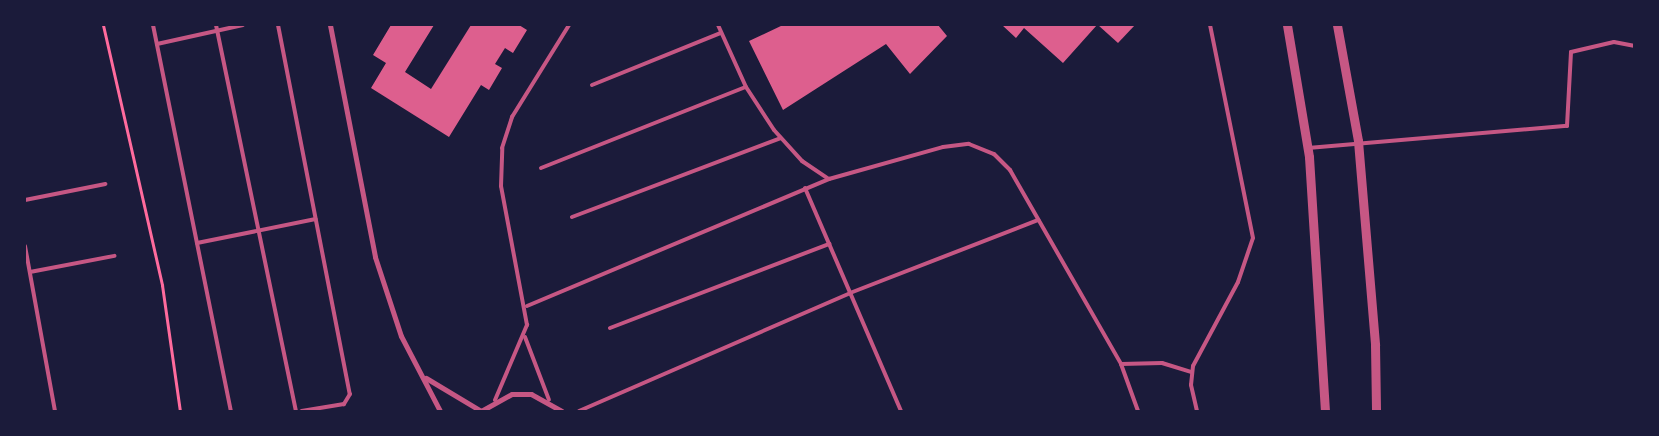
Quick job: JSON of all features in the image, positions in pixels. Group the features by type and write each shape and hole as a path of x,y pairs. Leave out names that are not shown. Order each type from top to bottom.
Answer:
{"street":[{"path":"330,25 375,257 401,336 426,378 440,411"},
{"path":"1287,25 1308,148 1325,411"},
{"path":"1337,25 1358,141 1375,345 1376,411"},
{"path":"426,378 481,411 495,400 531,394 549,400 562,411"}],"lane":[{"path":"154,25 231,411"},
{"path":"216,25 296,411"},
{"path":"157,44 243,25"},
{"path":"278,25 350,394 344,404 302,411"},
{"path":"495,400 525,337 527,306 499,164 512,117 569,25"},
{"path":"718,25 746,87 781,138 802,161 829,178"},
{"path":"1197,411 1192,372 1238,282 1253,238 1210,25"},
{"path":"592,85 721,33"},
{"path":"1308,148 1358,141 1566,126 1571,52 1614,42 1634,46"},
{"path":"541,168 746,87"},
{"path":"572,217 781,138"},
{"path":"527,306 829,178 943,146 969,144 1002,160 1121,364 1138,411"},
{"path":"25,200 105,184"},
{"path":"805,188 901,411"},
{"path":"197,243 316,219"},
{"path":"579,411 850,293 1038,220"},
{"path":"610,328 829,244"},
{"path":"25,246 56,411"},
{"path":"30,272 114,256"},
{"path":"525,337 549,400"},
{"path":"1121,364 1162,363 1192,372"}],"path":[{"path":"104,25 162,285 180,411"}],"building":[{"path":"391,25 434,25 405,72 431,89 471,25 519,25 527,30 513,53 505,48 495,64 502,68 489,90 481,85 449,137 371,88 386,63 373,55"},
{"path":"783,25 938,25 947,36 910,74 886,44 783,110 749,41"},
{"path":"1002,25 1097,25 1063,63 1024,28 1016,38"},
{"path":"1098,25 1135,25 1118,43"}]}
